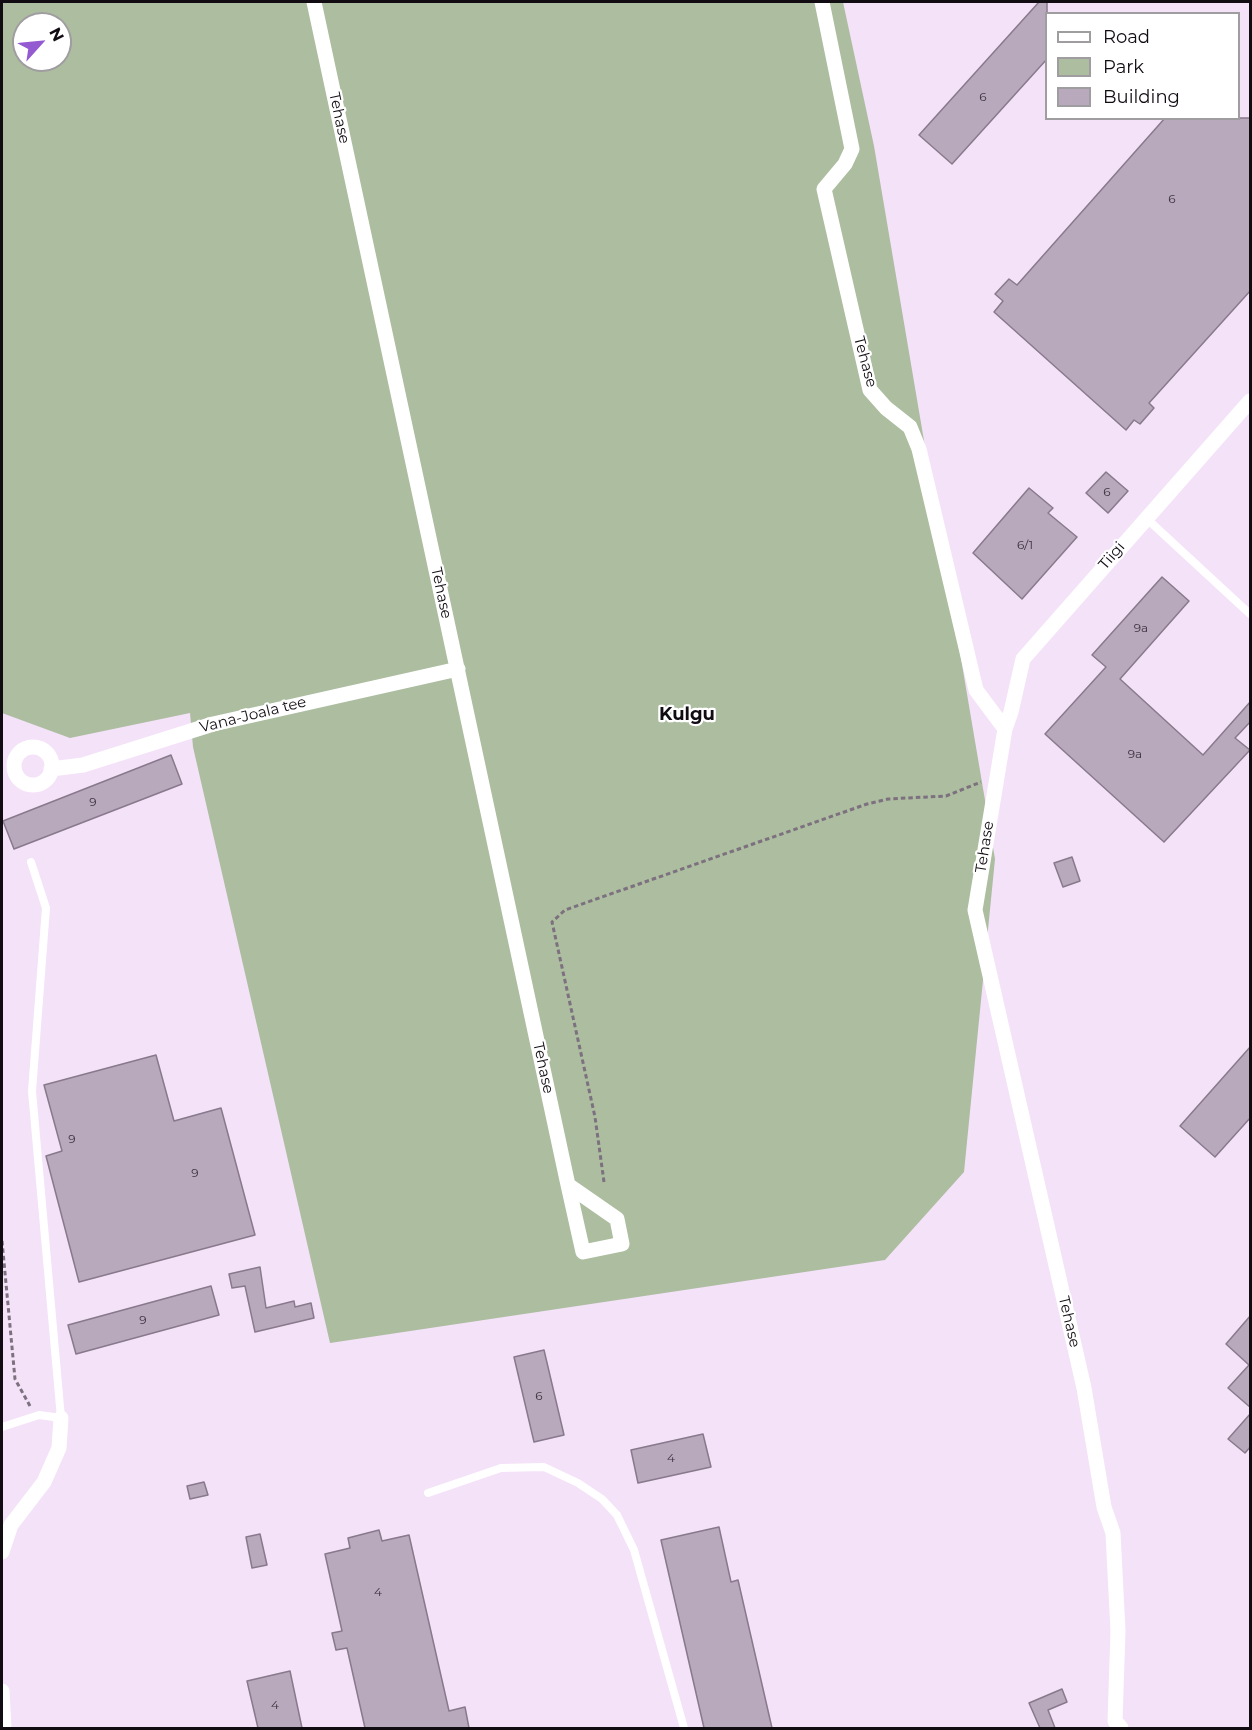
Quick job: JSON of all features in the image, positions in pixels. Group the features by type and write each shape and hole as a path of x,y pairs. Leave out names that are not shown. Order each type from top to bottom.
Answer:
{"street":[{"name":"Tehase","path":"314,2 568,1185 583,1252 622,1244 617,1219 568,1185"},
{"name":"Tehase","path":"822,2 852,149 845,164 824,189 870,390 886,408 910,427 919,449 976,690 1005,729 975,910 1084,1388 1104,1507 1113,1533 1118,1631 1115,1721 1121,1728"},
{"name":"Tiigi","path":"1005,729 1023,659 1251,402"},
{"name":"Vana-Joala tee","path":"51,769 83,765 224,721 458,669"},
{"path":"2,1552 11,1524 45,1482 59,1448 61,1418"},
{"path":"2,1691 4,1728"}],"lane":[{"path":"1146,518 1251,614"},
{"path":"2,1427 39,1415 61,1418 32,1091 46,908 31,862"},
{"path":"428,1493 501,1468 544,1467 578,1483 602,1499 617,1515 634,1550 684,1728"}],"path":[{"path":"604,1182 595,1117 552,922 565,910 867,804 888,799 946,796 982,782 999,764"},
{"path":"2,1241 15,1379 28,1404 39,1415"}],"green space":[{"path":"2,2 843,2 874,146 995,859 964,1172 885,1260 330,1343 193,747 190,713 70,738 2,713"}],"building":[{"path":"1039,2 1047,2 1045,61 952,164 919,135"},
{"path":"1251,118 1251,290 1149,403 1154,408 1140,424 1134,420 1126,430 994,312 1003,301 995,294 1009,279 1017,285 1163,120"},
{"path":"1106,472 1128,491 1108,513 1086,493"},
{"path":"1029,488 1053,508 1048,513 1077,537 1022,599 973,553"},
{"path":"1162,577 1189,601 1120,679 1203,755 1251,701 1251,721 1235,738 1250,750 1164,842 1045,734 1106,667 1092,655"},
{"path":"171,755 182,784 14,849 3,821"},
{"path":"1072,857 1080,881 1063,887 1054,863"},
{"path":"1251,1046 1251,1117 1215,1157 1180,1126"},
{"path":"156,1055 174,1121 221,1108 255,1235 79,1282 46,1156 62,1151 44,1085"},
{"path":"260,1267 266,1308 294,1301 295,1307 311,1303 314,1318 255,1332 245,1286 232,1288 229,1274"},
{"path":"211,1286 219,1315 76,1354 68,1325"},
{"path":"1251,1315 1251,1408 1228,1388 1249,1365 1226,1344"},
{"path":"544,1350 564,1435 534,1442 514,1357"},
{"path":"1251,1413 1251,1446 1245,1453 1228,1439"},
{"path":"703,1434 711,1467 638,1483 631,1450"},
{"path":"204,1482 208,1495 190,1499 187,1486"},
{"path":"719,1527 731,1582 738,1580 772,1728 704,1728 661,1540"},
{"path":"379,1530 382,1541 409,1535 449,1711 465,1707 469,1728 365,1728 347,1648 336,1650 332,1633 342,1631 325,1554 350,1548 348,1538"},
{"path":"260,1534 267,1565 252,1568 246,1537"},
{"path":"290,1671 302,1728 258,1728 247,1681"},
{"path":"1062,1689 1067,1702 1048,1710 1055,1728 1040,1728 1029,1703"}],"district":[{"name":"Kulgu","path":"687,715"}]}
